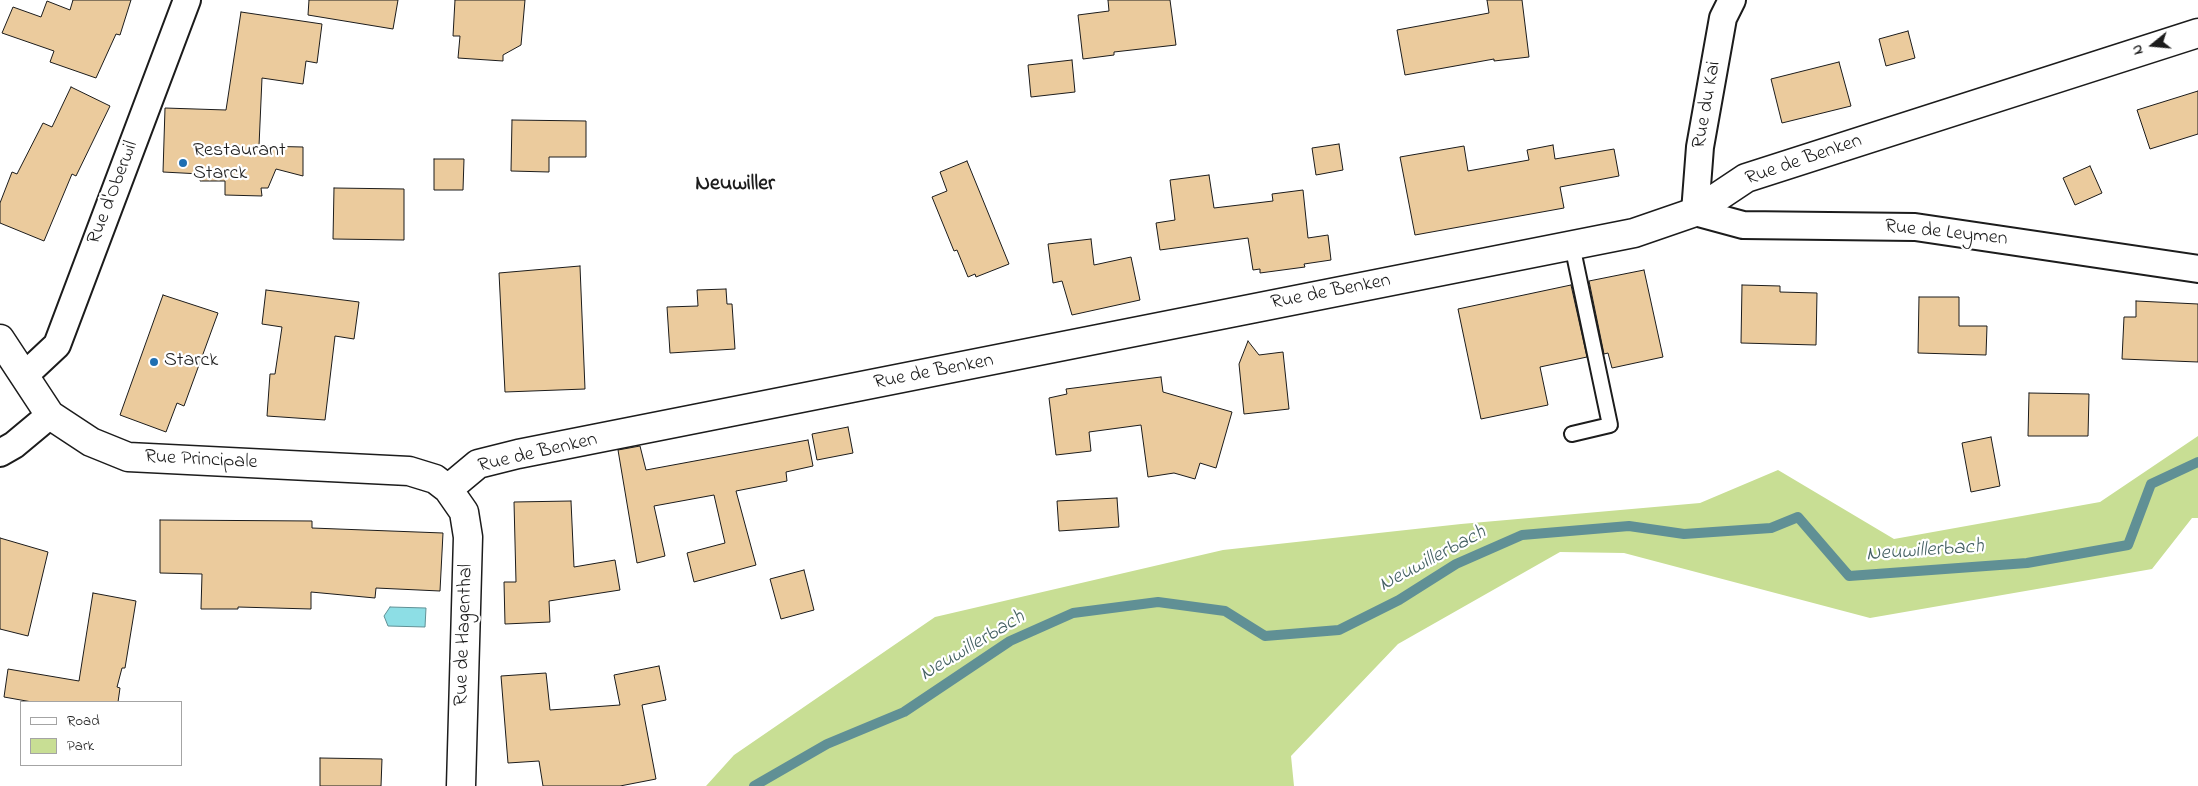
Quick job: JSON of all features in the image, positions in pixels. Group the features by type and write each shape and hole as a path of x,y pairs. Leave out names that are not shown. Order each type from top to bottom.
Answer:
{"street":[{"name":"Rue d'Oberwil","path":"25,375 57,345 187,0"},
{"name":"Rue du Kai","path":"1695,212 1700,147 1723,18 1732,0"},
{"name":"Rue de Benken","path":"448,489 478,464 518,454 1634,233 1695,212 1746,178 2198,33"},
{"name":"Rue de Leymen","path":"1695,212 1743,225 1915,227 2198,269"},
{"name":"Rue Principale","path":"0,339 50,415 91,442 128,457 409,471 435,478 448,489"},
{"path":"0,453 14,445 50,415"},
{"name":"Rue de Hagenthal","path":"448,489 464,512 468,537 461,786"}],"lane":[{"path":"1572,245 1610,425 1572,434"}],"green space":[{"path":"2198,436 2198,518 2192,518 2152,569 1870,618 1624,553 1560,552 1398,644 1291,756 1294,786 706,786 734,755 935,617 1223,550 1461,524 1700,503 1778,470 1894,539 2100,502"}],"water":[{"path":"390,607 426,608 425,627 388,626 384,616"}],"building":[{"path":"73,0 131,0 120,35 116,34 96,78 50,62 54,51 2,33 13,7 41,17 47,1 70,10"},
{"path":"309,0 398,0 393,29 308,15"},
{"path":"455,0 525,0 521,45 503,55 503,61 458,58 460,36 453,36"},
{"path":"1108,0 1170,0 1176,45 1114,52 1114,55 1083,59 1078,15 1109,11"},
{"path":"1487,0 1522,0 1529,57 1494,61 1494,59 1405,75 1397,30 1489,13"},
{"path":"241,12 322,24 317,63 306,61 303,84 262,78 259,146 303,147 303,176 276,169 268,188 261,188 262,196 225,195 225,181 200,181 201,174 163,172 165,108 226,110"},
{"path":"1908,31 1915,58 1886,66 1879,39"},
{"path":"1072,60 1075,92 1031,97 1028,65"},
{"path":"1839,62 1851,106 1782,123 1771,79"},
{"path":"71,87 110,106 76,176 72,174 44,241 0,223 0,203 12,172 17,174 43,123 52,127"},
{"path":"2198,91 2198,134 2150,149 2137,110"},
{"path":"512,120 586,121 586,157 549,157 549,172 511,171"},
{"path":"1339,144 1343,170 1316,175 1312,148"},
{"path":"1553,145 1555,159 1614,149 1619,176 1560,187 1564,208 1415,235 1400,157 1464,146 1468,171 1529,160 1527,150"},
{"path":"434,159 464,159 463,190 434,190"},
{"path":"967,161 1009,264 976,277 975,274 968,277 957,250 954,251 932,197 947,191 940,172"},
{"path":"2090,166 2102,193 2075,205 2063,178"},
{"path":"1209,175 1214,208 1273,201 1272,194 1303,190 1308,238 1328,235 1331,260 1304,264 1305,267 1260,273 1260,269 1253,270 1248,238 1160,250 1156,223 1175,220 1170,180"},
{"path":"334,188 404,189 404,240 333,239"},
{"path":"1091,239 1094,265 1131,257 1140,300 1072,315 1062,281 1053,283 1048,244"},
{"path":"580,266 585,389 505,392 499,273"},
{"path":"1644,270 1663,357 1612,368 1608,353 1604,354 1589,281"},
{"path":"1571,285 1587,357 1540,367 1548,405 1481,419 1458,309"},
{"path":"1742,285 1780,286 1780,292 1817,293 1816,345 1741,343"},
{"path":"726,289 727,304 732,304 735,349 670,353 667,307 698,306 697,290"},
{"path":"266,290 359,302 354,339 335,336 325,420 267,416 270,374 275,374 282,327 262,324"},
{"path":"163,295 218,313 184,406 177,403 166,432 120,415"},
{"path":"1919,297 1959,297 1959,326 1987,326 1986,355 1918,353"},
{"path":"2136,301 2198,304 2198,362 2122,359 2124,317 2136,317"},
{"path":"1248,341 1259,355 1283,352 1289,409 1244,414 1239,364"},
{"path":"1161,377 1163,392 1232,412 1216,468 1200,463 1195,479 1174,473 1148,477 1141,425 1089,432 1091,451 1056,455 1049,398 1067,394 1066,389"},
{"path":"2029,393 2089,394 2088,436 2028,436"},
{"path":"848,427 853,453 817,460 812,434"},
{"path":"1991,437 2000,486 1971,492 1962,443"},
{"path":"808,440 813,466 786,472 787,481 736,491 756,565 694,582 687,553 725,543 714,495 654,506 665,556 637,563 618,450 640,446 646,470"},
{"path":"1117,498 1119,527 1059,531 1057,501"},
{"path":"571,501 574,567 615,560 620,590 549,601 550,622 505,624 504,582 516,582 514,502"},
{"path":"160,520 312,521 312,528 443,533 440,591 376,588 375,598 311,592 311,609 238,607 238,609 201,609 202,574 160,573"},
{"path":"0,538 48,552 28,636 0,629"},
{"path":"804,570 814,610 781,619 770,579"},
{"path":"93,593 136,601 125,668 122,668 117,687 120,688 118,701 26,701 4,697 8,669 79,681"},
{"path":"659,666 666,700 642,705 656,779 620,786 543,786 539,761 508,763 501,676 546,673 550,710 620,705 614,675"},
{"path":"320,758 382,759 381,786 320,786"}],"waterway":[{"name":"Neuwillerbach","path":"754,786 827,744 904,712 1010,641 1073,613 1158,602 1225,611 1265,636 1339,630 1399,600 1456,564 1522,535 1629,526 1684,534 1771,528 1798,517 1849,576 2027,563 2128,545 2151,484 2198,462"}],"place":[{"name":"Restaurant Starck","path":"183,163"},
{"name":"Starck","path":"154,362"}],"district":[{"name":"Neuwiller","path":"735,185"}]}
